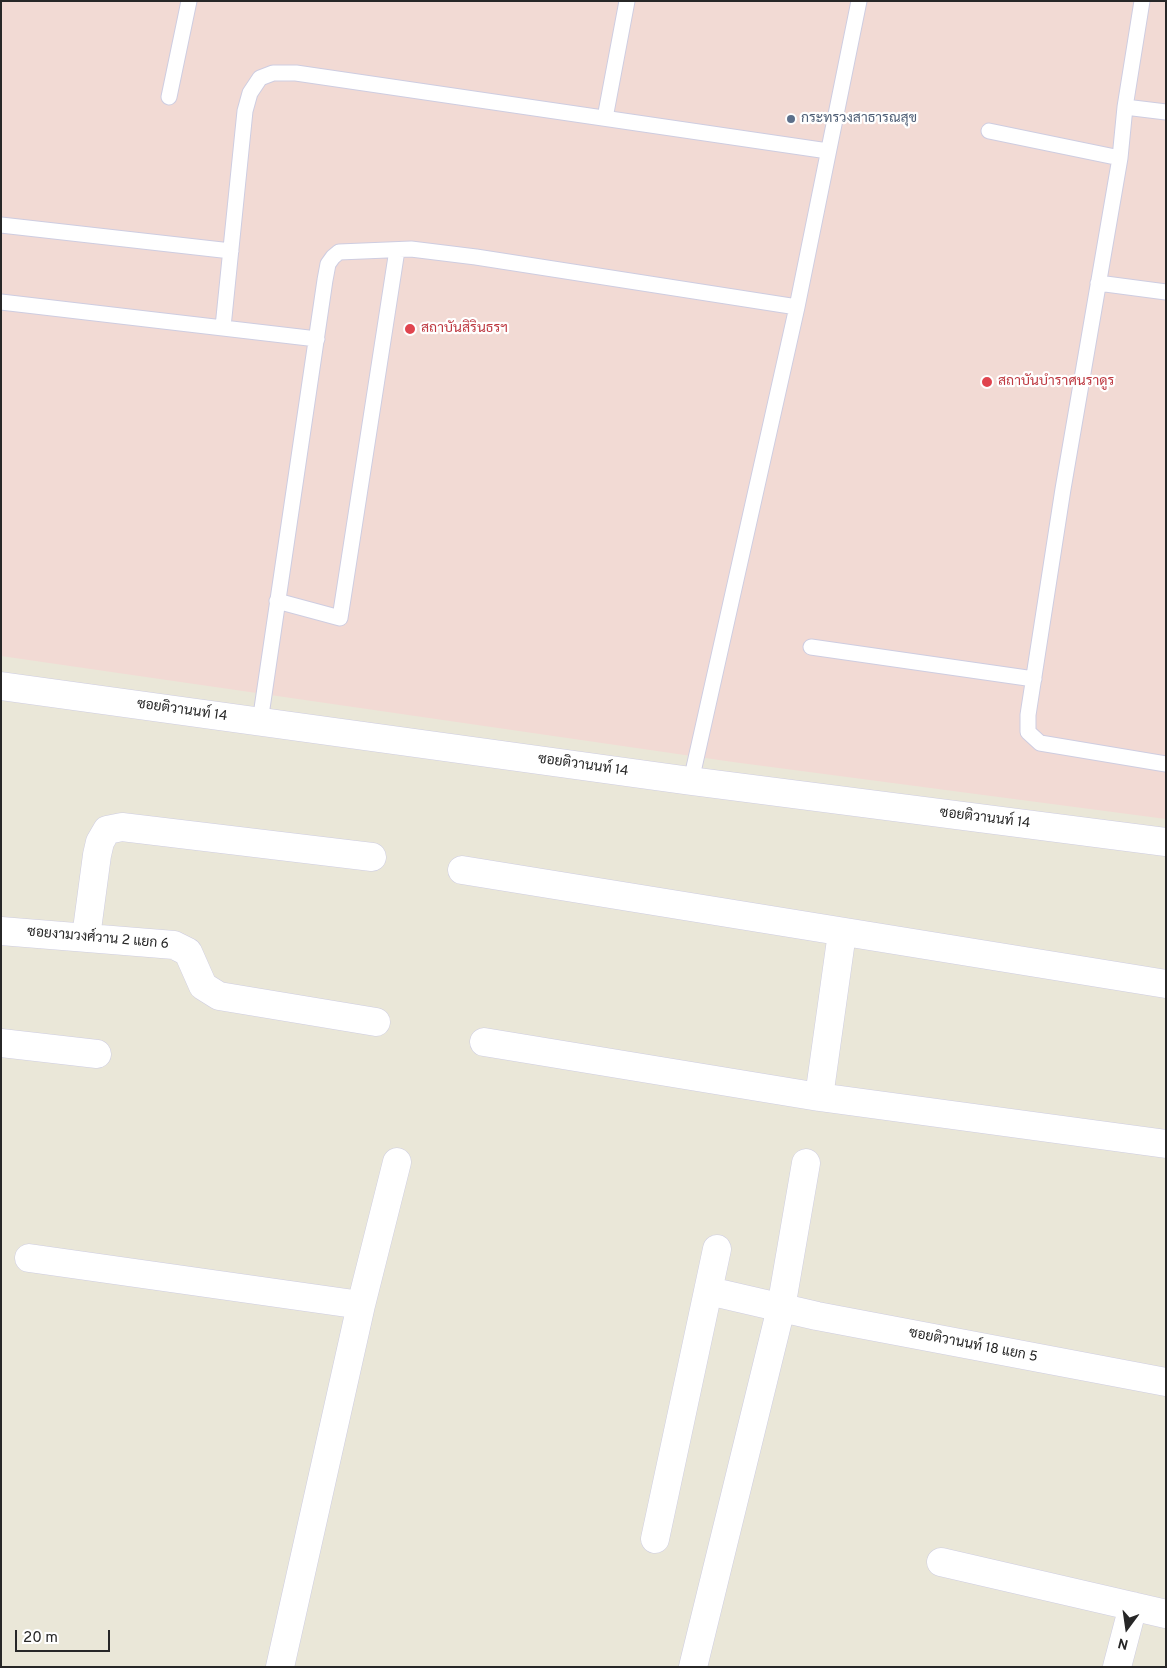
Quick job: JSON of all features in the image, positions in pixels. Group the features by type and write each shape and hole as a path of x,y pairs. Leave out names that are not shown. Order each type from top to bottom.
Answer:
{"street":[{"name":"ซอยติวานนท์ 14","path":"1,686 691,781 1166,842"},
{"path":"86,937 97,855 100,842 107,830 122,827 372,857"},
{"path":"462,870 1166,984"},
{"path":"819,1097 842,933"},
{"name":"ซอยงามวงศ์วาน 2 แยก 6","path":"2,937 86,937 174,945 188,952 204,986 219,996 376,1022"},
{"path":"484,1042 819,1097 1166,1144"},
{"path":"1,1043 98,1054"},
{"path":"280,1667 361,1305 397,1162"},
{"path":"693,1667 781,1308 806,1163"},
{"path":"655,1539 717,1249"},
{"path":"29,1258 361,1305"},
{"name":"ซอยติวานนท์ 18 แยก 5","path":"709,1291 781,1308 1166,1382"},
{"path":"941,1562 1166,1614"},
{"path":"1117,1667 1133,1606"}],"lane":[{"path":"169,97 189,1"},
{"path":"606,118 627,1"},
{"path":"691,781 797,307 859,1"},
{"path":"1142,1 1125,107 1120,158 1028,715 1028,732 1034,739 1054,746 1166,764"},
{"path":"223,327 244,111 250,93 260,78 273,73 296,73 828,150"},
{"path":"1125,107 1166,112"},
{"path":"989,131 1120,158"},
{"path":"1,225 230,251"},
{"path":"260,722 328,264 332,257 339,252 397,250 476,257 797,307"},
{"path":"277,601 340,618 397,250"},
{"path":"1098,283 1166,292"},
{"path":"1,302 317,339"},
{"path":"811,647 1034,679"}],"shaded area":[{"name":"สถาบันสิรินธรฯ","path":"1,1 1166,1 1166,819 733,762 1,656"}],"place":[{"name":"กระทรวงสาธารณสุข","path":"791,119"},
{"name":"สถาบันสิรินธรฯ","path":"410,329"},
{"name":"สถาบันบำราศนราดูร","path":"987,382"}]}
